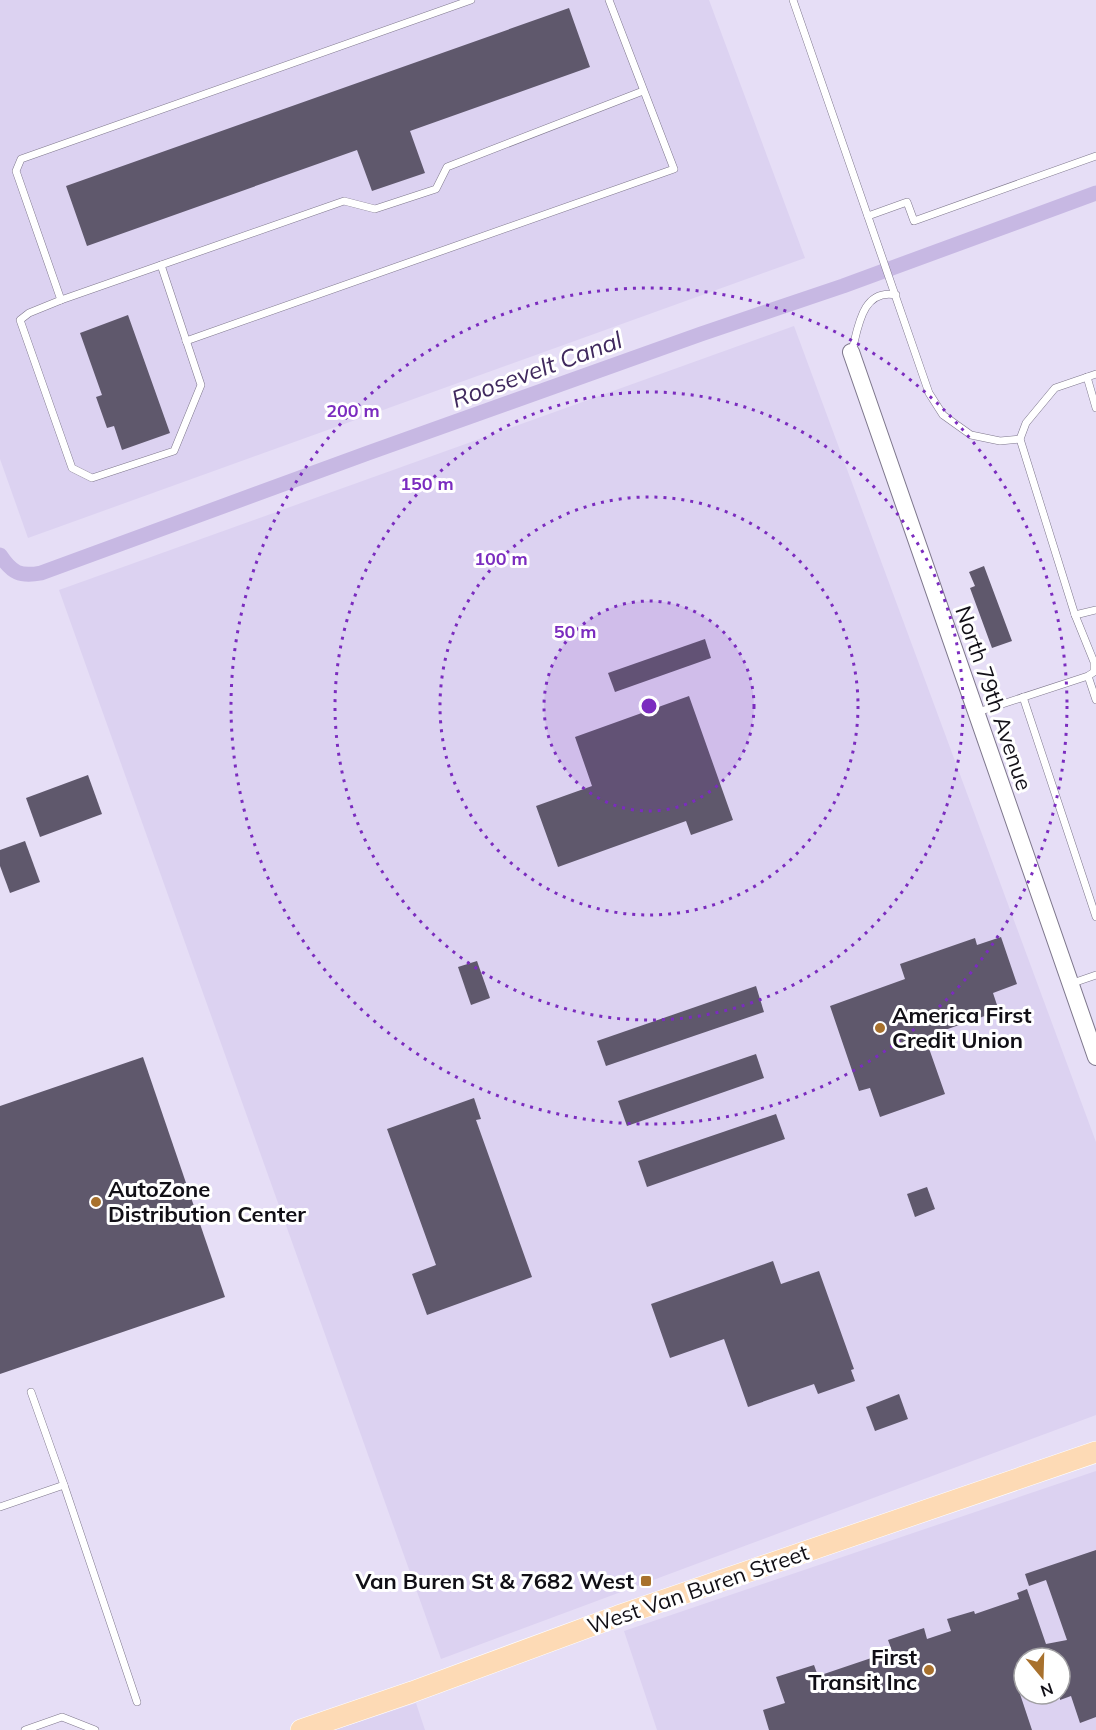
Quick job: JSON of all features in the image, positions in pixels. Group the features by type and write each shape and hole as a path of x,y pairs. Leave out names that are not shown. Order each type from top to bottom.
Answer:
{"main road":[{"name":"West Van Buren Street","path":"301,1730 412,1692 618,1616 1096,1452"}],"street":[{"name":"North 79th Avenue","path":"851,352 1096,1057"}],"lane":[{"path":"61,300 16,171 21,159 471,0"},
{"path":"186,341 674,169 609,0"},
{"path":"793,0 930,393 943,414 970,435 1000,441 1020,439"},
{"path":"160,265 201,386 174,451 92,478 72,468 20,320 29,313 61,300 160,265 344,201 375,209 436,189 447,167 643,90"},
{"path":"868,216 907,201 914,222 1096,156"},
{"path":"851,352 861,313 872,300 887,293 896,295"},
{"path":"975,713 1088,676 1094,672 1094,662 1075,615 1020,439 1026,423 1055,388 1096,374"},
{"path":"1087,377 1096,408"},
{"path":"1075,615 1096,609"},
{"path":"1088,676 1096,700"},
{"path":"1023,698 1096,917"},
{"path":"1070,984 1096,975"},
{"path":"31,1392 137,1702"},
{"path":"0,1507 64,1485"},
{"path":"25,1730 62,1716 94,1730"}],"shaded area":[{"path":"0,0 709,0 805,258 28,538 0,459"},
{"path":"794,326 1096,1142 1096,1415 441,1659 59,590"},
{"path":"1096,1471 1096,1730 657,1730 624,1631"},
{"path":"416,1703 425,1730 335,1730"}],"building":[{"path":"569,8 590,67 410,131 425,173 372,191 357,150 87,246 66,186"},
{"path":"128,315 170,433 122,450 114,426 107,428 96,397 102,395 80,333"},
{"path":"984,566 1012,641 992,648 970,588 975,586 969,572"},
{"path":"705,639 711,658 615,692 608,673"},
{"path":"689,696 733,820 691,835 686,821 558,867 536,806 592,786 575,737"},
{"path":"88,775 102,814 40,837 26,798"},
{"path":"25,841 40,882 10,893 0,866 0,850"},
{"name":"America First Credit Union","path":"1001,937 1017,984 993,993 999,1011 925,1037 945,1094 880,1117 870,1088 859,1091 830,1006 905,979 900,964 975,938 977,945"},
{"path":"477,961 490,998 471,1005 458,967"},
{"path":"756,986 764,1012 606,1066 597,1041"},
{"path":"756,1054 764,1078 627,1126 618,1101"},
{"name":"AutoZone Distribution Center","path":"143,1057 225,1297 0,1374 0,1106"},
{"path":"474,1098 481,1119 476,1120 532,1277 427,1315 412,1274 436,1265 387,1129"},
{"path":"776,1114 785,1139 647,1187 638,1161"},
{"path":"927,1187 935,1209 915,1217 907,1194"},
{"path":"773,1261 781,1284 819,1271 854,1369 851,1370 855,1381 818,1394 814,1384 748,1407 724,1339 670,1358 651,1304"},
{"path":"899,1394 908,1419 875,1431 866,1407"},
{"name":"First Transit Inc","path":"1096,1550 1096,1717 1080,1723 1072,1699 1072,1646 1012,1646 1012,1706 1024,1706 1032,1730 769,1730 763,1710 785,1703 776,1677 814,1665 818,1676 892,1651 888,1640 924,1628 927,1639 951,1631 947,1619 974,1611 975,1614 1019,1599 1017,1593 1027,1589 1046,1644 1067,1640 1046,1580 1029,1586 1025,1574"}],"waterway":[{"name":"Roosevelt Canal","path":"0,555 17,572 41,573 368,453 701,334 843,286 1096,193"}],"place":[{"name":"America First Credit Union","path":"880,1028"},
{"name":"AutoZone Distribution Center","path":"96,1202"},
{"name":"Van Buren St & 7682 West","path":"646,1581"},
{"name":"First Transit Inc","path":"929,1670"}]}
